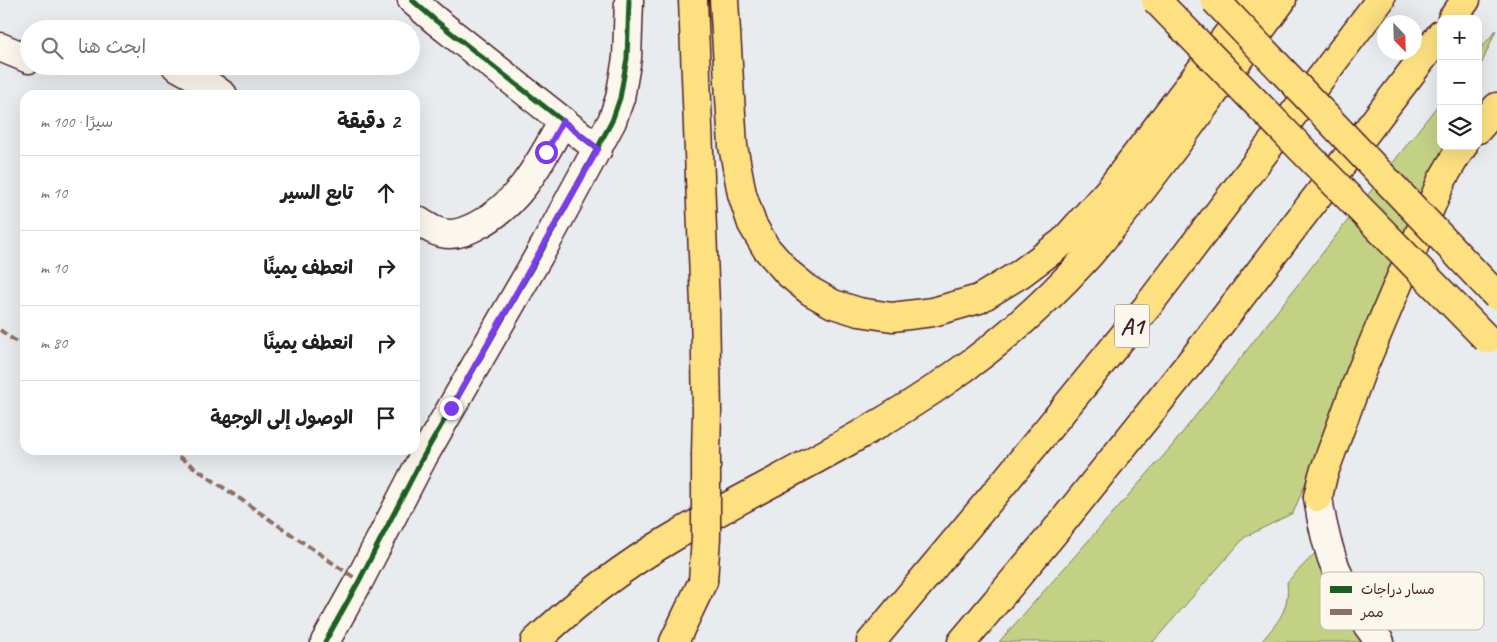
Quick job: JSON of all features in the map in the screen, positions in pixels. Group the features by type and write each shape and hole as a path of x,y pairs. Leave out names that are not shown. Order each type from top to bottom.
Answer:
{"main road":[{"path":"691,642 703,581 706,538 707,412 705,305 693,0"},
{"path":"724,0 733,146 742,194 752,224 766,248 788,273 810,291 833,304 859,312 892,317 933,312 979,299 1020,274 1063,242 1111,188 1254,0"},
{"path":"1156,0 1487,339"},
{"path":"1214,0 1497,296"},
{"path":"535,642 588,597 630,565 667,541 906,409 955,375 999,340 1041,303 1088,256 1144,187 1282,0"},
{"name":"A1","path":"871,642 1002,486 1147,307 1380,0"},
{"path":"1455,15 1466,0"},
{"path":"962,642 1052,535 1191,361 1437,39"},
{"path":"1482,124 1497,107"},
{"path":"1318,497 1323,475 1361,372 1442,180 1461,150"},
{"path":"674,642 703,581"}],"street":[{"path":"412,0 598,149"},
{"path":"325,642 359,581 423,456 598,149 612,121 620,98 627,58 629,0"},
{"path":"0,47 20,55"},
{"path":"192,75 216,90"},
{"path":"420,222 440,233 451,234 462,233 495,215 517,196 530,178 563,121"},
{"path":"1318,497 1328,548 1337,572"},
{"path":"1371,630 1380,642"}],"green space":[{"path":"1496,30 1482,63 1482,47"},
{"path":"1437,106 1437,150 1445,150 1293,513 1245,537 1153,642 999,642 1172,446"},
{"path":"1321,547 1333,572 1320,572 1320,630 1360,630 1366,642 1261,642 1282,615 1287,600 1287,582"}],"marked path":[{"path":"0,330 20,344"},
{"path":"176,455 359,581"}],"cycle path":[{"path":"412,0 598,149"},
{"path":"325,642 423,457 545,245 612,121 620,98 627,58 629,0"}],"route":[{"path":"451,408 598,149 563,121 546,152"}]}
